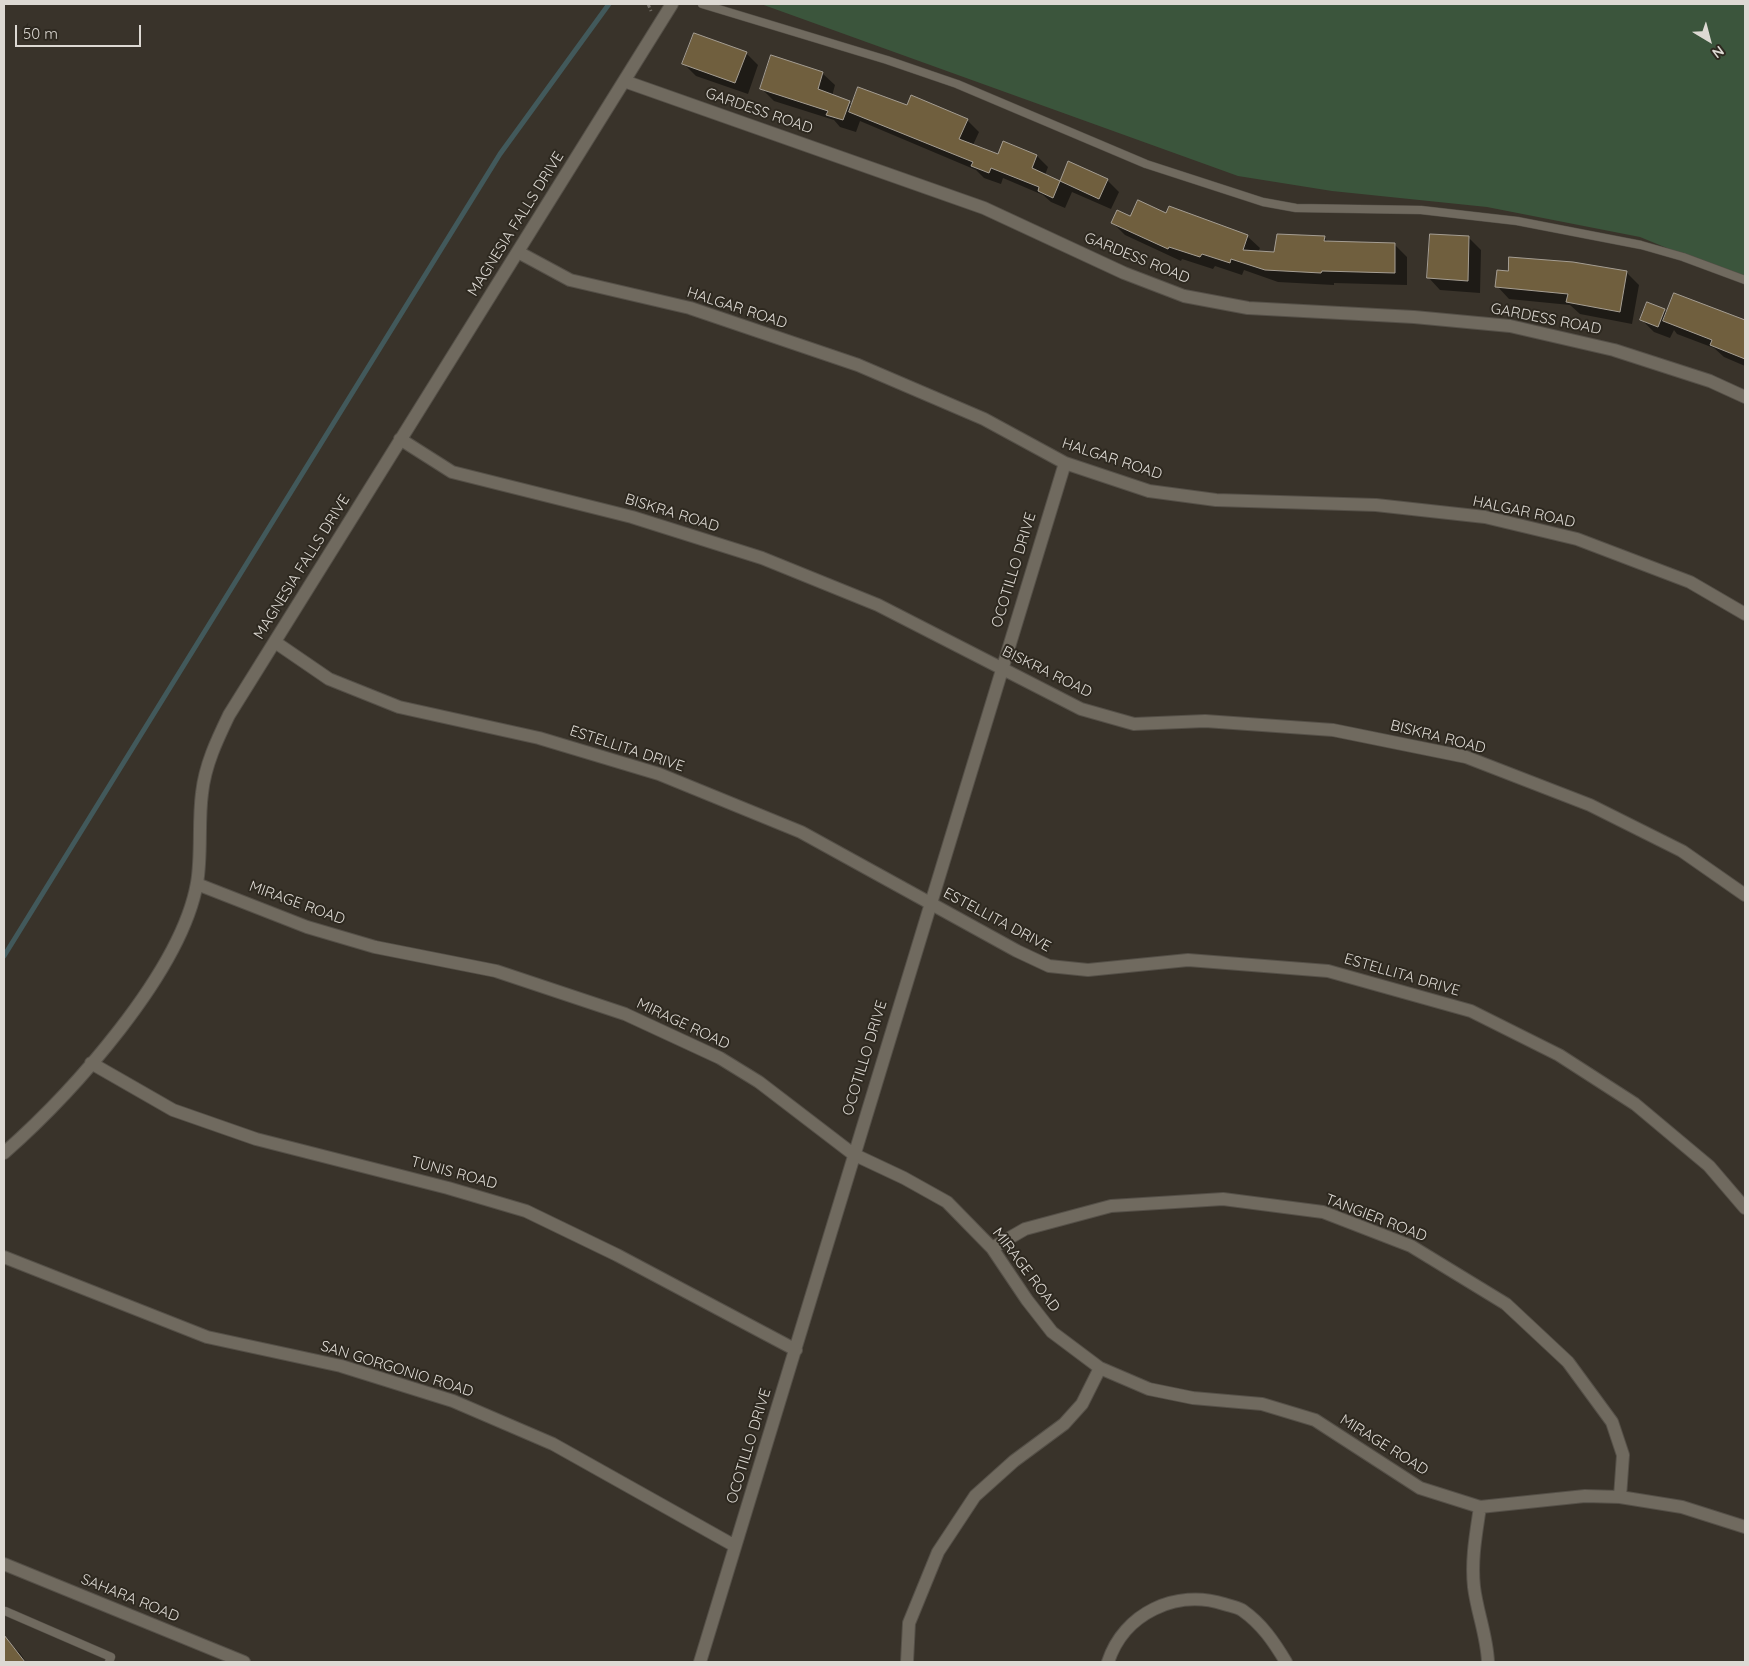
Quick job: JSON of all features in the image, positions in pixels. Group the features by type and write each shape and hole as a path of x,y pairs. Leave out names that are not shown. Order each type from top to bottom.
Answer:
{"street":[{"name":"MAGNESIA FALLS DRIVE","path":"4,1153 28,1132 91,1063 128,1017 169,958 186,921 197,884 202,793 209,759 229,715 672,4"},
{"name":"GARDESS ROAD","path":"624,81 984,208 1124,273 1184,296 1248,308 1414,317 1510,326 1614,350 1710,381 1745,397"},
{"name":"HALGAR ROAD","path":"518,252 570,280 690,308 858,366 984,419 1065,463 1149,491 1216,500 1376,505 1485,517 1586,543 1690,582 1745,614"},
{"name":"BISKRA ROAD","path":"400,439 452,472 632,517 762,558 878,604 1081,709 1134,724 1205,721 1333,730 1466,758 1590,804 1682,851 1745,895"},
{"name":"OCOTILLO DRIVE","path":"700,1662 796,1350 853,1154 1065,463"},
{"name":"ESTELLITA DRIVE","path":"275,642 329,679 400,708 539,738 668,778 801,832 1017,951 1049,966 1088,970 1188,960 1328,971 1471,1011 1559,1055 1634,1104 1709,1166 1745,1208"},
{"name":"MIRAGE ROAD","path":"197,884 307,927 375,947 496,971 625,1014 720,1058 759,1082 853,1154 947,1202 992,1248 1027,1300 1052,1332 1100,1368 1149,1389 1193,1398 1262,1404 1315,1420 1420,1488 1480,1507 1585,1496 1620,1497 1682,1507 1745,1527"},
{"name":"TUNIS ROAD","path":"91,1063 173,1110 256,1139 448,1188 526,1211 617,1255 796,1350"},
{"name":"TANGIER ROAD","path":"992,1248 1026,1229 1110,1206 1223,1199 1323,1212 1412,1246 1506,1304 1568,1362 1612,1422 1623,1455 1620,1497"},
{"name":"SAN GORGONIO ROAD","path":"4,1257 207,1337 340,1366 453,1401 553,1444 735,1546"},
{"path":"907,1662 909,1623 938,1552 948,1536 975,1496 1014,1461 1064,1424 1082,1404 1100,1368"},
{"path":"1480,1507 1473,1555 1474,1580 1488,1662"},
{"name":"SAHARA ROAD","path":"4,1564 244,1662"},
{"path":"1108,1662 1122,1637 1145,1613 1172,1601 1207,1599 1241,1610 1268,1632 1286,1662"}],"lane":[{"path":"702,4 887,60 939,78 1064,128 1146,164 1262,202 1296,208 1421,210 1517,221 1640,245 1683,257 1745,280"},
{"path":"5,1611 111,1657 108,1662"}],"green space":[{"path":"761,4 1745,4 1745,280 1640,237 1487,207 1332,191 1238,176"}],"building":[{"path":"694,33 747,52 735,83 682,64"},
{"path":"771,55 823,72 818,89 850,101 843,120 826,115 828,111 760,89"},
{"path":"858,87 907,105 911,95 968,119 959,139 998,154 1003,141 1037,155 1032,168 1060,181 1053,198 1038,191 1039,187 991,168 989,173 971,166 973,162 849,112"},
{"path":"1068,161 1108,179 1099,199 1060,181"},
{"path":"1138,200 1166,213 1169,206 1248,235 1243,250 1274,252 1277,234 1325,236 1324,241 1395,243 1395,273 1322,271 1321,273 1265,270 1231,259 1230,263 1202,254 1200,257 1169,247 1168,249 1111,223 1117,210 1130,216"},
{"path":"1430,234 1469,236 1468,281 1427,278"},
{"path":"1509,257 1573,262 1627,271 1620,312 1566,302 1568,294 1495,287 1497,270 1508,271"},
{"path":"1674,293 1745,320 1745,359 1710,345 1712,340 1663,321"},
{"path":"1647,302 1665,309 1658,327 1640,320"},
{"path":"4,1635 25,1662 4,1662"}],"waterway":[{"path":"4,956 500,154 609,4"}]}
